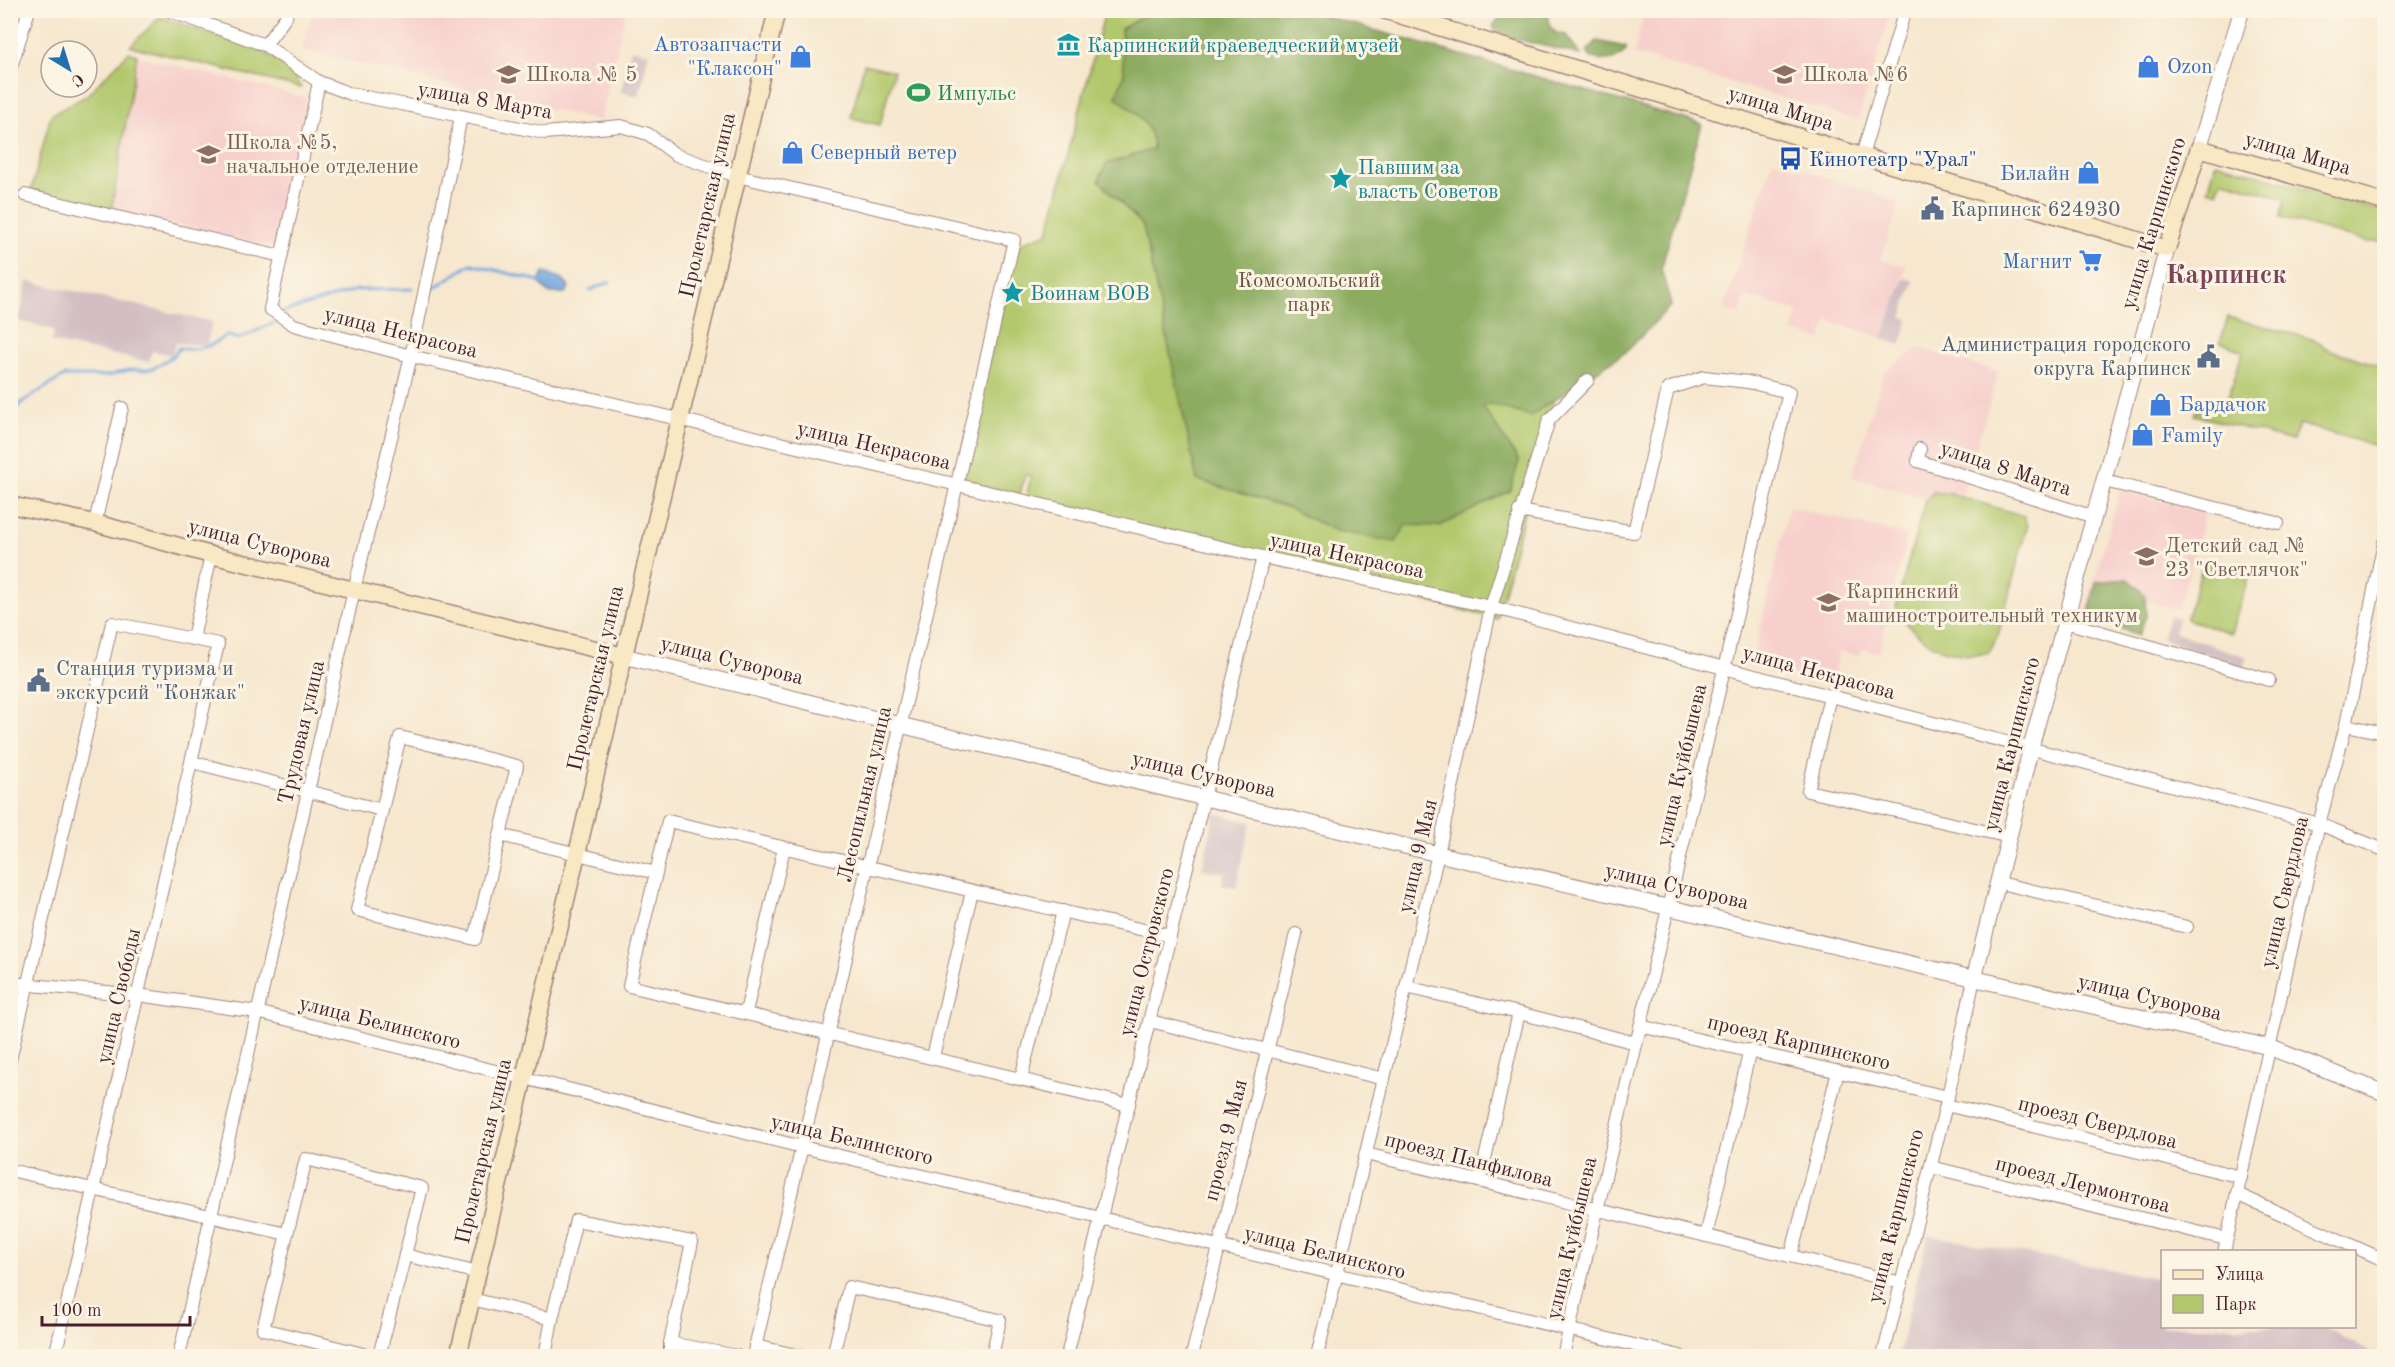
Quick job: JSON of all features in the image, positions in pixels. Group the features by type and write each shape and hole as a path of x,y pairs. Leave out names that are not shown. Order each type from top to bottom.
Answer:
{"main road":[{"name":"Пролетарская улица","path":"458,1356 524,1078 570,854 624,656 777,10"},
{"name":"улица Мира","path":"1383,10 2167,249"},
{"name":"улица Мира","path":"2199,148 2385,202"},
{"name":"улица Карпинского","path":"2167,249 2199,148"},
{"name":"улица Суворова","path":"10,505 95,523 211,555 624,656"}],"street":[{"path":"10,70 14,46 29,10"},
{"name":"улица 8 Марта","path":"166,10 266,45 320,82 351,94 545,134 621,126 648,134 676,155 737,176 1014,240"},
{"path":"266,45 286,17 287,10"},
{"path":"1862,156 1905,10"},
{"name":"улица Карпинского","path":"2199,148 2242,10"},
{"path":"25,195 281,256 320,82"},
{"name":"Трудовая улица","path":"178,1356 354,590 411,356 461,117"},
{"name":"Лесопильная улица","path":"754,1351 1014,240"},
{"name":"улица Карпинского","path":"1883,1356 1931,1167 2031,747 2167,249"},
{"name":"улица Некрасова","path":"281,256 270,309 294,325 411,356 957,485 1263,557 1491,607 2319,824 2385,850"},
{"name":"улица Куйбышева","path":"1518,511 1634,532 1668,389 1704,377 1748,382 1789,392 1563,1356"},
{"name":"улица 9 Мая","path":"1317,1356 1438,854 1491,607 1518,511 1549,420 1588,380"},
{"path":"95,523 122,408"},
{"name":"улица 8 Марта","path":"1920,449 1918,461 2094,516"},
{"name":"улица 8 Марта","path":"2104,480 2278,523"},
{"name":"улица Свердлова","path":"2225,1245 2319,824 2346,725 2385,542"},
{"path":"10,1060 112,623 194,639 211,555"},
{"name":"улица Островского","path":"1067,1356 1263,557"},
{"path":"2065,622 2269,680"},
{"name":"улица Свободы","path":"55,1356 218,644 194,639"},
{"name":"улица Суворова","path":"624,656 900,725 1438,854 2269,1047 2385,1094"},
{"path":"1830,696 1808,790 2010,837"},
{"path":"2346,725 2385,733"},
{"path":"400,737 517,766 500,835 475,939 357,910 400,737"},
{"path":"192,762 382,810"},
{"path":"1129,1105 629,986 668,821 1170,936"},
{"path":"500,835 570,854 656,873"},
{"path":"746,1012 784,848"},
{"path":"2000,883 2187,927"},
{"path":"933,1057 972,891"},
{"path":"1021,1078 1063,912"},
{"name":"проезд 9 Мая","path":"1192,1356 1296,934"},
{"name":"улица Белинского","path":"10,983 138,995 257,1012 802,1147 1680,1356"},
{"path":"1406,987 1519,1012 1636,1043"},
{"path":"1480,1180 1519,1012"},
{"path":"1149,1021 1384,1079"},
{"name":"проезд Карпинского","path":"1640,1026 1838,1071 1947,1101"},
{"path":"1706,1236 1750,1050"},
{"path":"1791,1256 1838,1071"},
{"name":"проезд Свердлова","path":"1947,1101 2241,1177"},
{"name":"проезд Панфилова","path":"1366,1154 1480,1180 1597,1211"},
{"path":"371,1356 263,1329 306,1159 422,1188 379,1356"},
{"name":"проезд Лермонтова","path":"1931,1167 2225,1245"},
{"path":"10,1170 211,1214 287,1234"},
{"path":"2237,1194 2385,1260"},
{"path":"1597,1211 1902,1283"},
{"path":"545,1356 576,1220 692,1242 670,1350 737,1356"},
{"path":"405,1255 478,1273"},
{"path":"833,1356 849,1287 1000,1320 992,1356"},
{"path":"472,1299 552,1319"},
{"path":"754,1351 801,1356"}],"shaded area":[{"name":"Школа № 5","path":"312,10 626,11 600,121 302,50"},
{"name":"Школа №6","path":"1644,10 1891,11 1858,120 1634,54"},
{"path":"631,49 649,53 639,96 621,92"},
{"name":"Школа №5, начальное отделение","path":"138,56 306,98 276,247 113,211"},
{"path":"1773,160 1900,202 1881,259 1906,267 1882,338 1828,320 1821,340 1792,332 1798,312 1746,296 1739,315 1723,309"},
{"path":"1904,278 1914,281 1902,317 1909,319 1900,345 1882,338"},
{"path":"27,281 212,322 207,345 175,343 172,355 152,351 149,362 52,342 54,330 19,321"},
{"path":"1919,348 1999,372 1958,508 1852,477 1884,372"},
{"name":"Детский сад № 23 \"Светлячок\"","path":"2120,490 2205,514 2178,610 2144,600 2136,630 2084,615"},
{"name":"Карпинский машиностроительный техникум","path":"1789,507 1907,535 1879,653 1861,649 1859,656 1839,651 1831,685 1751,666"},
{"path":"2170,615 2179,618 2174,632 2247,657 2242,671 2226,665 2227,661 2161,639"},
{"path":"1215,813 1251,822 1236,887 1222,884 1224,873 1202,869"},
{"path":"1928,1235 2161,1279 2161,1328 2325,1328 2378,1356 1898,1356"}],"green space":[{"path":"1505,10 1548,11 1550,26 1556,33 1566,35 1581,55 1508,37 1495,31 1493,26"},
{"name":"Комсомольский парк","path":"1105,11 1307,11 1702,124 1628,350 1553,401 1497,619 1026,498 1031,476 1025,475 1020,495 958,480 1018,244 1048,233"},
{"name":"Комсомольский парк","path":"1151,11 1307,11 1702,124 1661,269 1671,305 1628,350 1530,416 1489,404 1483,407 1519,461 1510,491 1440,526 1406,525 1396,542 1336,531 1286,507 1197,480 1143,226 1099,180 1106,164 1153,149 1150,132 1146,125 1136,113 1116,97 1124,74 1121,29"},
{"path":"160,17 259,50 290,67 301,88 130,46"},
{"path":"1597,41 1626,47 1626,51 1609,60 1595,59 1590,57 1587,51"},
{"path":"129,52 137,55 111,213 31,191 51,115 80,99 99,99 99,83"},
{"path":"864,64 894,71 880,125 851,118"},
{"path":"2216,162 2384,212 2384,242 2367,242 2280,217 2285,199 2222,180 2217,192 2208,190"},
{"path":"2228,317 2312,339 2328,349 2384,367 2384,448 2299,424 2293,441 2194,415 2196,411 2226,404 2243,351 2220,342"},
{"path":"1933,492 1951,494 2024,516 2027,526 1998,636 1989,653 1961,654 1935,646 1913,630 1896,607 1925,501"},
{"path":"2204,562 2249,575 2231,633 2186,619"},
{"path":"2128,579 2145,595 2146,616 2138,636 2089,614 2096,582"}],"water":[{"path":"544,272 563,279 569,287 565,293 548,293 539,282"}],"waterway":[{"path":"429,291 471,264 543,282"},
{"path":"590,290 610,282"},
{"path":"283,312 357,290 412,289"},
{"path":"10,416 22,402 64,376 108,376 128,370 147,370 174,355 179,348 204,347 227,335 238,339 274,323"}],"place":[{"name":"Карпинский краеведческий музей","path":"1069,45"},
{"name":"Автозапчасти \"Клаксон\"","path":"800,56"},
{"name":"Ozon","path":"2149,66"},
{"name":"Школа № 5","path":"508,74"},
{"name":"Школа №6","path":"1785,74"},
{"name":"Импульс","path":"919,93"},
{"name":"Северный ветер","path":"792,152"},
{"name":"Школа №5, начальное отделение","path":"208,154"},
{"name":"Кинотеатр \"Урал\"","path":"1791,159"},
{"name":"Билайн","path":"2088,173"},
{"name":"Павшим за власть Советов","path":"1340,179"},
{"name":"Карпинск 624930","path":"1933,209"},
{"name":"Магнит","path":"2090,261"},
{"name":"Воинам ВОВ","path":"1012,293"},
{"name":"Администрация городского округа Карпинск","path":"2209,356"},
{"name":"Бардачок","path":"2161,404"},
{"name":"Family","path":"2143,435"},
{"name":"Детский сад № 23 \"Светлячок\"","path":"2147,557"},
{"name":"Карпинский машиностроительный техникум","path":"1828,603"},
{"name":"Станция туризма и экскурсий \"Конжак\"","path":"38,680"}],"district":[{"name":"Карпинск","path":"2226,274"}]}
